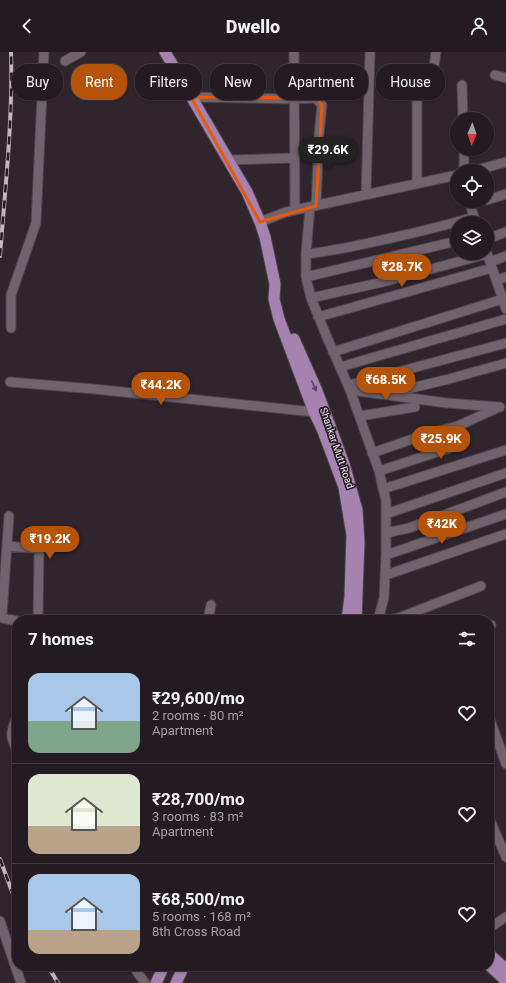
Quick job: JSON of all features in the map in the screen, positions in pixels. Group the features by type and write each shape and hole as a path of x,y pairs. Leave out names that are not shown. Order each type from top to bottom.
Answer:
{"main road":[{"name":"Shankar Mutt Road","path":"165,52 172,64"},
{"name":"Shankar Mutt Road","path":"193,100 247,192 260,222 265,237 275,284 286,318 317,391 344,464 359,542 356,615"},
{"name":"Shankar Mutt Road","path":"275,284 274,299 279,319 353,511 347,615"},
{"path":"494,958 506,969"},
{"path":"494,970 506,981"},
{"path":"156,983 162,971"},
{"path":"172,983 176,971"},
{"path":"172,983 180,971"}],"street":[{"path":"11,328 11,295 36,223 44,52"},
{"path":"65,61 81,52"},
{"path":"294,52 294,64"},
{"path":"366,195 370,52"},
{"path":"418,184 417,84 434,67 436,52"},
{"path":"495,75 506,78"},
{"path":"462,85 463,112"},
{"path":"202,97 274,99"},
{"path":"294,100 295,210"},
{"path":"318,100 322,105 313,207 306,254 306,278 318,317 360,416 379,471 386,501 386,575 384,598 379,615"},
{"path":"228,160 294,158"},
{"path":"494,165 506,162"},
{"path":"260,222 286,212 450,177"},
{"path":"494,198 506,194"},
{"path":"306,254 331,251 450,225"},
{"path":"494,236 506,232"},
{"path":"306,278 450,243"},
{"path":"494,258 506,256"},
{"path":"311,298 484,260"},
{"path":"318,317 486,260"},
{"path":"489,260 506,309"},
{"path":"496,280 506,277"},
{"path":"333,352 503,299"},
{"path":"340,367 506,319"},
{"path":"349,388 506,343"},
{"path":"399,391 506,363"},
{"path":"10,382 94,389 314,412"},
{"path":"349,388 447,403 503,406"},
{"path":"372,453 430,433 458,426 503,406"},
{"path":"360,416 415,407"},
{"path":"379,471 462,444"},
{"path":"383,488 506,450"},
{"path":"386,514 506,473"},
{"path":"386,533 409,528 506,492"},
{"path":"386,555 506,514"},
{"path":"9,516 2,615 5,620 12,621"},
{"path":"386,575 506,534"},
{"path":"7,546 39,548 38,615"},
{"path":"406,615 481,586"},
{"path":"209,615 212,605"},
{"path":"494,731 506,764"},
{"path":"494,830 506,857"},
{"path":"494,925 506,917"},
{"path":"0,921 12,956"},
{"path":"17,971 21,983"},
{"path":"137,971 145,983"}],"highlighted area":[{"path":"191,97 316,98 322,105 316,206 260,222"}],"railway":[{"path":"0,256 10,129 11,52"},
{"path":"0,859 12,891"},
{"path":"51,971 58,983"}]}
